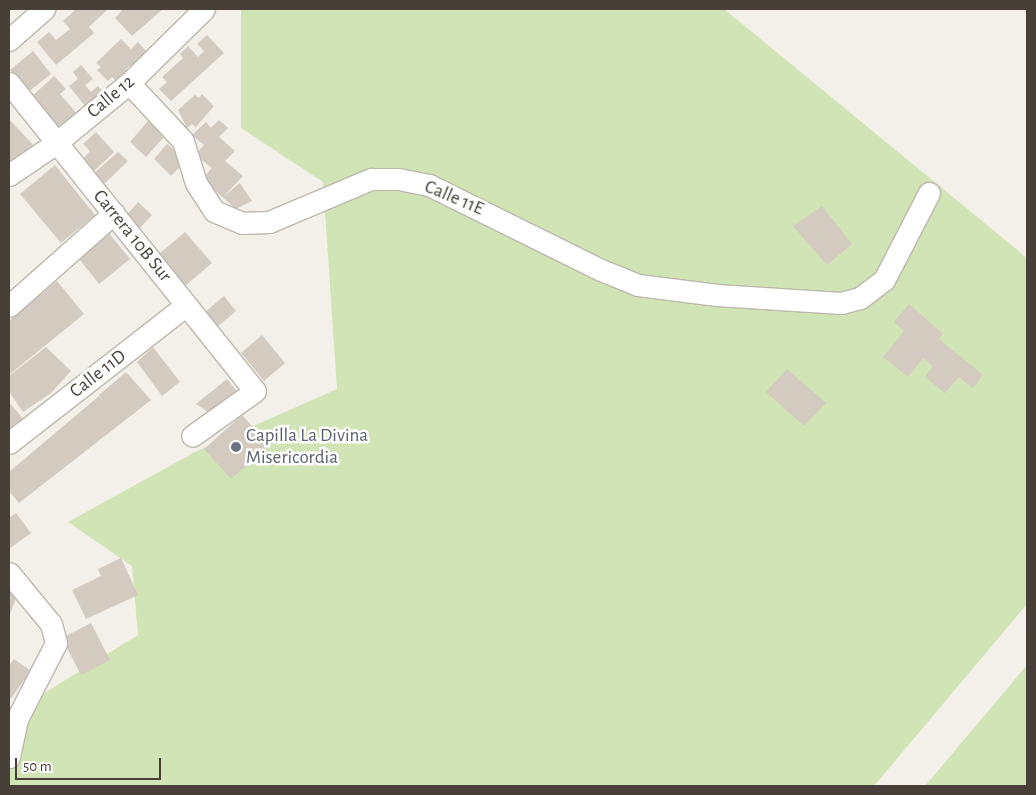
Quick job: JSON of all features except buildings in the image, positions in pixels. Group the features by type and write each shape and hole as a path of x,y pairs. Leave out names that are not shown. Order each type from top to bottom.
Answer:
{"street":[{"path":"9,40 44,9"},
{"name":"Calle 12","path":"9,175 56,143 129,83 204,9"},
{"name":"Carrera 10B Sur","path":"9,83 255,391 192,436"},
{"name":"Calle 11E","path":"129,83 183,141 196,183 214,211 242,223 269,222 371,179 398,179 429,185 601,270 638,284 717,295 841,303 860,298 884,280 929,193"},
{"path":"9,306 114,213"},
{"name":"Calle 11D","path":"9,442 186,304"},
{"path":"9,573 51,624 56,643 17,719 9,757"}],"green space":[{"path":"241,9 724,9 1027,258 1027,604 874,786 9,786 9,715 138,635 132,566 68,522 195,452 337,389 323,182 241,128"},
{"path":"1027,665 1027,786 925,786"}],"place":[{"name":"Capilla La Divina Misericordia","path":"236,447"}]}
